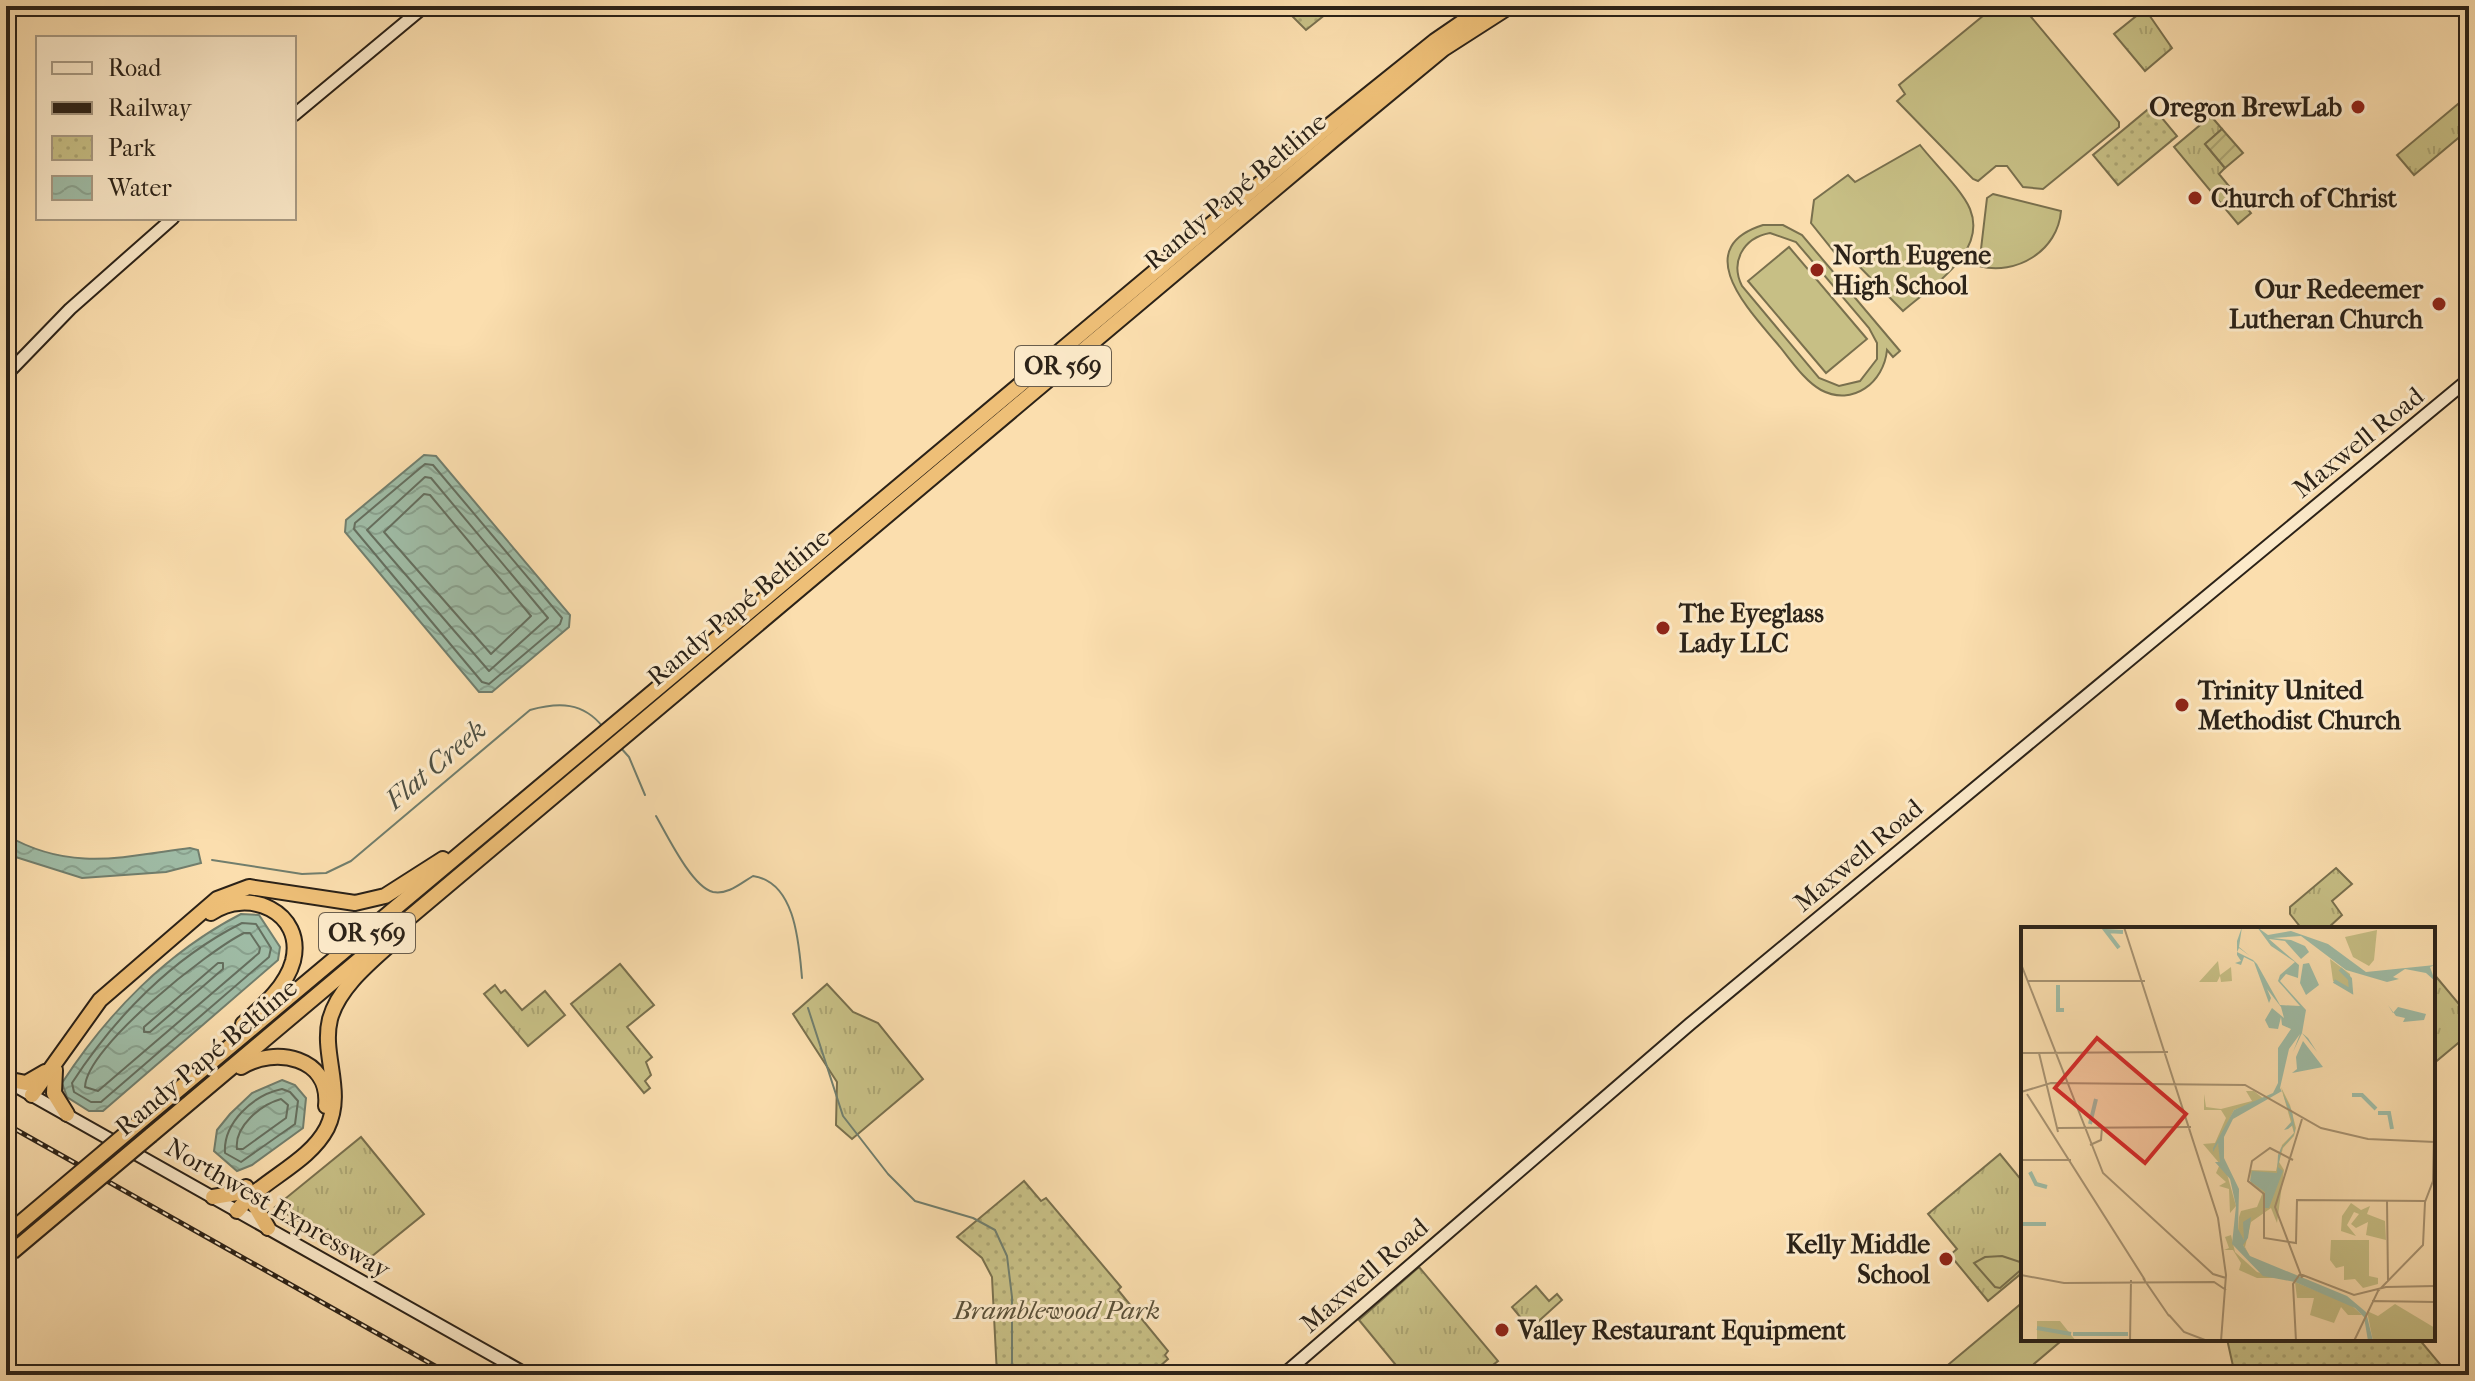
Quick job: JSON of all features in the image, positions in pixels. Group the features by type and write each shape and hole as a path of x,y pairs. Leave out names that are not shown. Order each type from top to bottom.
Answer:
{"highway":[{"name":"Randy Papé Beltline","path":"619,731 1324,130 1435,41 1486,6"},
{"name":"Randy Papé Beltline","path":"6,1235 528,799 619,731 1443,49 1510,6"},
{"name":"Randy Papé Beltline","path":"8,1256 492,846 603,744"},
{"path":"35,1096 100,1000 217,899 249,887 355,903 385,896 528,799"},
{"path":"213,1197 254,1186 316,1143 334,1111 330,1019 342,993 492,846"},
{"path":"6,1080 26,1083 53,1068 114,992 192,927 231,903 244,901 267,905 286,922 292,934 295,945 287,977 267,1001 170,1097"},
{"path":"151,1135 257,1058 290,1055 310,1066 321,1080 327,1098 325,1114 316,1135 302,1150 254,1186 234,1209"},
{"path":"53,1068 54,1093 67,1114"},
{"path":"254,1186 253,1202 268,1228"}],"main road":[{"path":"296,113 425,6"},
{"path":"6,375 70,309 171,220"},
{"name":"Maxwell Road","path":"1292,1372 1495,1189 2469,379"},
{"name":"Northwest Expressway","path":"6,1080 528,1375"}],"green space":[{"path":"1282,6 1336,6 1306,30"},
{"path":"1995,6 2022,6 2119,122 2119,127 2043,189 2023,187 2007,166 1996,166 1978,181 1973,179 1897,101 1905,94 1899,85"},
{"path":"2145,9 2172,48 2145,71 2114,34"},
{"path":"2464,99 2469,106 2469,129 2414,175 2397,155"},
{"path":"2152,106 2177,136 2118,185 2093,155"},
{"path":"2211,116 2222,129 2205,144 2225,168 2219,174 2251,213 2238,224 2174,147"},
{"path":"2222,129 2243,153 2225,168 2205,144"},
{"path":"1920,145 1966,201 1973,225 1971,240 1953,268 1903,311 1846,253 1839,258 1811,223 1814,200 1848,175 1855,182"},
{"path":"1993,194 2061,211 2052,238 2043,249 2020,264 1993,268 1979,266 1987,198"},
{"path":"1763,225 1783,225 1802,235 1900,351 1893,357 1887,350 1880,372 1865,388 1844,395 1814,386 1751,313 1732,280 1728,263 1730,248 1741,235","holes":["1770,233 1796,242 1869,328 1877,343 1877,359 1860,381 1839,386 1819,378 1742,286 1738,260 1753,240"]},
{"path":"1789,247 1867,339 1826,373 1748,281"},
{"path":"2336,868 2352,884 2332,901 2342,915 2329,927 2300,927 2290,914 2290,907"},
{"path":"620,964 654,1005 627,1027 652,1057 646,1062 651,1075 645,1081 650,1088 644,1093 571,1004"},
{"path":"2435,975 2469,1016 2469,1034 2435,1062"},
{"path":"827,984 853,1012 878,1023 923,1079 852,1139 836,1125 837,1082 793,1014"},
{"path":"495,985 501,993 505,990 522,1010 545,991 565,1015 528,1046 484,994"},
{"path":"361,1137 424,1214 366,1261 275,1207"},
{"path":"2000,1154 2021,1180 2021,1274 1988,1301 1950,1255 1957,1249 1928,1214"},
{"name":"Bramblewood Park","path":"1024,1181 1041,1201 1046,1198 1121,1287 1118,1290 1168,1351 1165,1355 1168,1359 1150,1375 997,1375 992,1277 982,1258 957,1237"},
{"path":"2002,1256 2021,1262 2021,1270 2000,1288 1995,1287 1974,1263 1985,1257"},
{"path":"1419,1267 1498,1361 1480,1375 1404,1375 1359,1320"},
{"path":"1536,1286 1549,1301 1557,1294 1562,1300 1530,1329 1512,1307"},
{"path":"2021,1304 2021,1341 2061,1341 2021,1375 1936,1375"},
{"path":"2227,1341 2421,1341 2449,1375 2235,1375"}],"water":[{"path":"424,455 436,456 570,615 569,627 492,692 479,692 345,532 346,520"},
{"path":"6,835 29,847 74,858 119,858 190,848 198,850 201,863 166,872 82,878 6,854"},
{"path":"241,914 259,915 280,947 278,960 103,1111 89,1111 67,1097 62,1083 119,1009 188,947"},
{"path":"282,1080 295,1085 306,1098 303,1128 252,1165 237,1171 214,1151 217,1130 252,1093"}],"waterway":[{"name":"Flat Creek","path":"212,860 302,874 326,873 351,861 530,710 570,706 587,713 603,727"},
{"name":"Flat Creek","path":"620,747 629,757 645,795"},
{"name":"Flat Creek","path":"656,816 681,859 705,888 724,892 753,876 767,881 778,890 787,902 797,933 802,978"},
{"name":"Flat Creek","path":"808,1008 843,1116 888,1174 915,1201 973,1218 995,1230 1007,1256 1012,1297 1012,1375"}],"railway":[{"path":"6,1124 451,1375"}],"place":[{"name":"Oregon BrewLab","path":"2358,107"},
{"name":"Church of Christ","path":"2195,198"},
{"name":"North Eugene High School","path":"1817,270"},
{"name":"Our Redeemer Lutheran Church","path":"2439,304"},
{"name":"The Eyeglass Lady LLC","path":"1663,628"},
{"name":"Trinity United Methodist Church","path":"2182,705"},
{"name":"Kelly Middle School","path":"1946,1259"},
{"name":"Valley Restaurant Equipment","path":"1502,1330"}]}
